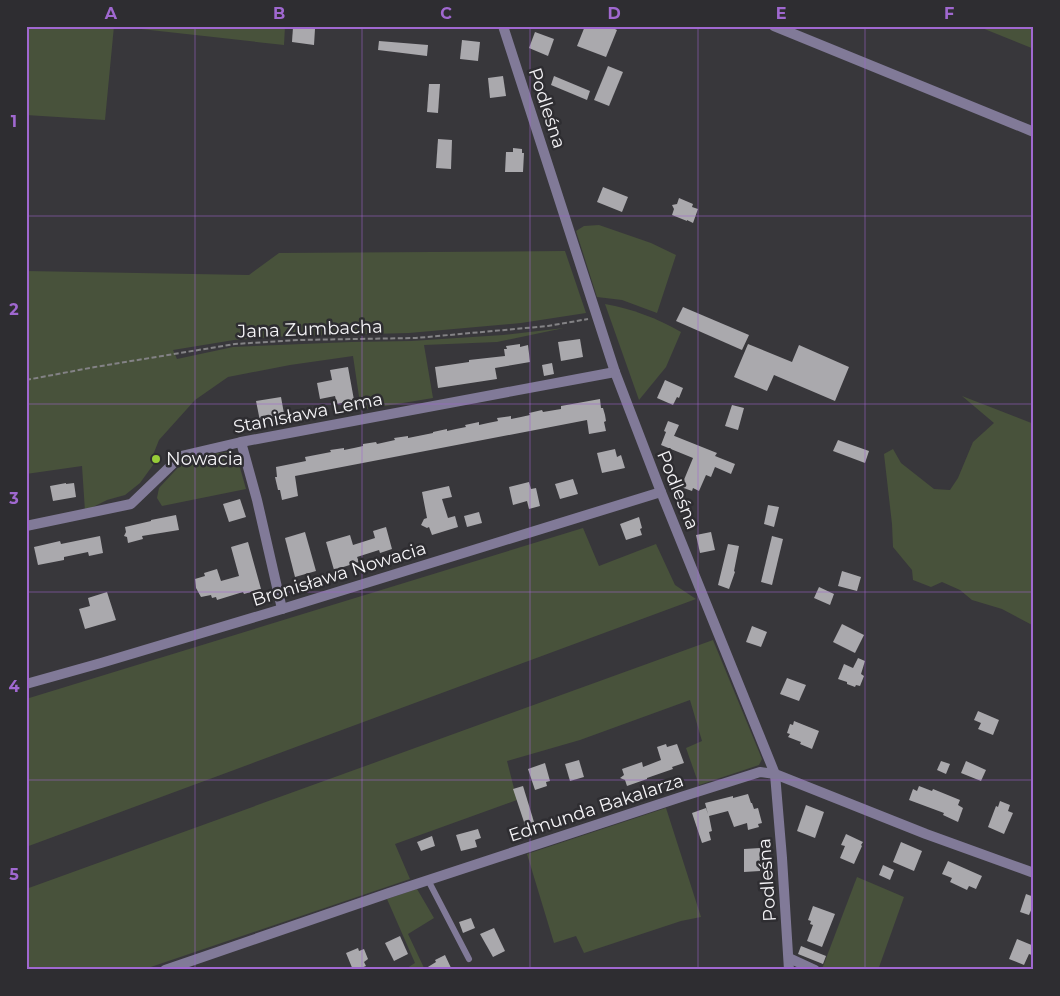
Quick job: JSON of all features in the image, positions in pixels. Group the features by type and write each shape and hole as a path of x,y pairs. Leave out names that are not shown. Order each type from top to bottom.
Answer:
{"street":[{"name":"Podleśna","path":"503,26 615,372 661,492 775,774 789,970"},
{"path":"774,26 1034,132"},
{"name":"Stanisława Lema","path":"26,526 131,504 181,456 241,442 615,372"},
{"path":"241,442 257,500 282,609"},
{"name":"Bronisława Nowacia","path":"26,684 282,609 661,492"},
{"name":"Edmunda Bakalarza","path":"165,970 428,880 760,772 775,774 926,834 1034,873"},
{"path":"789,958 815,970"}],"lane":[{"path":"428,880 469,960"}],"path":[{"name":"Jana Zumbacha","path":"26,380 235,344 298,340 416,338 548,326 597,317"}],"green space":[{"path":"26,26 114,26 105,120 26,115"},
{"path":"114,26 285,26 284,45"},
{"path":"977,26 1034,26 1034,49"},
{"path":"599,225 651,243 676,255 657,313 622,300 597,297 576,231 584,226"},
{"path":"565,251 586,313 521,323 409,333 290,336 234,340 173,350 177,359 233,347 411,341 503,335 564,328 497,342 424,345 433,398 361,410 353,356 290,365 228,377 195,400 159,440 153,455 153,465 140,483 125,495 107,500 85,511 82,466 26,474 26,271 249,275 279,253"},
{"path":"605,304 663,322 681,332 666,367 639,400"},
{"path":"962,396 1034,424 1034,626 1002,609 972,600 960,590 942,582 931,587 913,580 912,570 893,547 884,454 893,449 901,463 934,489 950,490 958,478 973,442 994,423"},
{"path":"231,452 237,457 246,489 162,506 157,498 159,488 186,459"},
{"path":"583,528 599,566 656,544 675,585 696,599 26,847 26,699"},
{"path":"713,640 762,759 759,765 699,785 686,748 702,741 690,700 580,740 507,761 517,800 395,844 410,879 142,970 26,970 26,889"},
{"path":"666,808 701,917 681,921 584,953 576,936 554,943 527,854"},
{"path":"857,877 904,897 878,970 824,970 822,969"},
{"path":"417,889 434,918 408,934 425,970 404,970 415,963 387,899"}],"building":[{"path":"585,26 609,26 617,30 606,57 577,46"},
{"path":"293,27 315,29 314,45 292,42"},
{"path":"535,32 554,39 548,56 529,48"},
{"path":"462,40 480,42 478,61 460,59"},
{"path":"379,41 428,45 427,56 378,50"},
{"path":"608,66 623,72 609,106 594,100"},
{"path":"503,76 506,96 490,98 488,78"},
{"path":"554,76 590,91 587,100 551,85"},
{"path":"429,84 440,84 438,113 427,112"},
{"path":"438,139 452,140 451,169 436,168"},
{"path":"513,148 522,149 522,153 524,153 523,172 505,172 506,152 513,152"},
{"path":"603,187 628,197 622,212 597,202"},
{"path":"679,198 693,204 692,207 698,209 693,223 672,215 674,209 672,205 677,204"},
{"path":"683,307 749,335 742,350 676,321"},
{"path":"580,339 583,357 561,361 558,342"},
{"path":"520,344 520,347 528,345 530,362 495,368 497,379 438,388 435,367 469,362 469,360 505,356 504,349 507,349 506,346"},
{"path":"748,344 792,362 799,345 849,367 835,401 774,375 767,391 734,377"},
{"path":"552,363 554,374 544,376 542,365"},
{"path":"348,367 354,400 337,404 335,396 320,399 317,383 332,380 330,370"},
{"path":"665,380 683,388 679,398 677,397 673,405 657,398"},
{"path":"281,397 285,419 260,421 256,401"},
{"path":"600,399 601,408 603,408 605,415 606,431 589,434 587,420 295,476 298,496 282,500 280,490 278,490 275,477 277,477 276,467 306,461 305,457 331,452 330,450 344,448 344,450 363,446 363,444 376,442 377,444 395,440 394,438 408,436 408,438 447,429 447,431 479,422 479,425 498,421 497,418 511,416 511,419 542,410 543,412 561,409 561,406"},
{"path":"732,405 744,408 738,430 725,426"},
{"path":"668,421 679,425 674,436 717,453 715,456 735,464 731,474 715,467 711,477 706,475 699,491 693,488 692,491 681,487 693,458 661,445"},
{"path":"838,440 869,451 865,463 833,451"},
{"path":"615,449 617,457 621,455 625,468 602,473 597,453"},
{"path":"573,479 578,494 560,499 555,484"},
{"path":"529,482 531,489 536,488 540,506 529,509 527,501 513,505 509,487"},
{"path":"74,483 76,497 53,501 50,486"},
{"path":"449,486 452,497 442,499 448,518 455,516 458,527 432,535 429,527 421,525 424,519 427,518 422,492"},
{"path":"240,499 246,517 229,522 223,504"},
{"path":"768,505 779,507 774,527 764,524"},
{"path":"479,512 482,523 467,527 464,516"},
{"path":"176,515 179,530 142,536 143,539 128,543 127,537 124,536 126,532 125,527"},
{"path":"639,517 642,535 626,540 620,524"},
{"path":"386,527 392,549 380,553 379,550 357,557 359,562 334,570 326,542 350,535 353,545 375,538 373,531"},
{"path":"305,532 316,571 295,577 285,538"},
{"path":"711,532 715,550 700,553 696,535"},
{"path":"100,536 103,553 89,556 88,552 64,557 64,560 38,565 34,547 60,541 61,544"},
{"path":"772,536 783,539 772,585 761,582"},
{"path":"248,542 261,589 217,600 216,597 212,598 211,595 201,597 196,588 195,579 205,576 204,573 217,569 221,581 239,576 231,547"},
{"path":"728,544 739,546 735,572 729,589 718,585"},
{"path":"842,571 861,577 857,591 838,586"},
{"path":"819,587 834,594 830,605 814,598"},
{"path":"107,592 116,620 85,629 79,609 90,606 88,598"},
{"path":"842,624 864,635 855,653 833,642"},
{"path":"752,626 767,632 761,647 746,642"},
{"path":"858,658 865,661 861,674 864,676 860,686 856,685 855,687 838,679 844,664 853,668"},
{"path":"787,678 806,685 799,701 780,694"},
{"path":"978,711 999,720 993,735 978,729 981,723 974,720"},
{"path":"794,721 819,731 812,749 788,737 790,734 787,733 790,724 793,725"},
{"path":"666,744 667,747 677,744 684,763 627,786 625,780 620,778 624,775 622,769 642,762 643,767 661,760 657,747"},
{"path":"579,760 584,777 570,781 565,764"},
{"path":"941,761 950,764 946,774 937,770"},
{"path":"966,761 986,770 981,781 961,773"},
{"path":"545,763 550,781 546,782 547,786 535,790 528,769"},
{"path":"523,786 534,822 525,825 513,789"},
{"path":"919,786 932,791 933,789 960,800 958,805 963,808 958,822 943,815 944,813 909,800 913,789 917,791"},
{"path":"748,794 754,809 758,808 762,823 758,824 759,827 748,830 747,823 734,827 728,811 709,816 712,831 709,832 711,840 702,843 692,813 706,808 708,814 705,803"},
{"path":"1000,801 1010,805 1008,811 1013,813 1004,834 988,827 996,806 998,807"},
{"path":"806,805 824,812 815,838 797,831"},
{"path":"478,829 481,838 475,840 477,847 461,851 456,835"},
{"path":"846,834 863,842 854,864 840,858 845,846 841,845"},
{"path":"432,836 435,846 421,851 417,842"},
{"path":"901,842 922,851 914,871 893,862"},
{"path":"760,848 760,871 744,872 744,849"},
{"path":"948,861 982,876 976,889 969,886 967,890 950,882 952,878 942,874"},
{"path":"883,865 894,870 890,880 879,875"},
{"path":"1026,894 1034,897 1034,903 1029,915 1020,912"},
{"path":"813,906 835,914 822,947 807,941 813,925 808,920"},
{"path":"471,918 475,928 463,933 459,922"},
{"path":"494,928 505,951 493,957 480,934"},
{"path":"400,936 408,954 394,961 385,943"},
{"path":"1017,939 1034,946 1034,956 1029,954 1024,965 1009,959"},
{"path":"801,946 826,956 823,964 798,954"},
{"path":"358,948 359,951 364,949 368,959 364,962 366,966 353,970 346,953"},
{"path":"445,955 452,970 423,970 436,962 435,960"}],"place":[{"name":"Nowacia","path":"156,459"}]}
